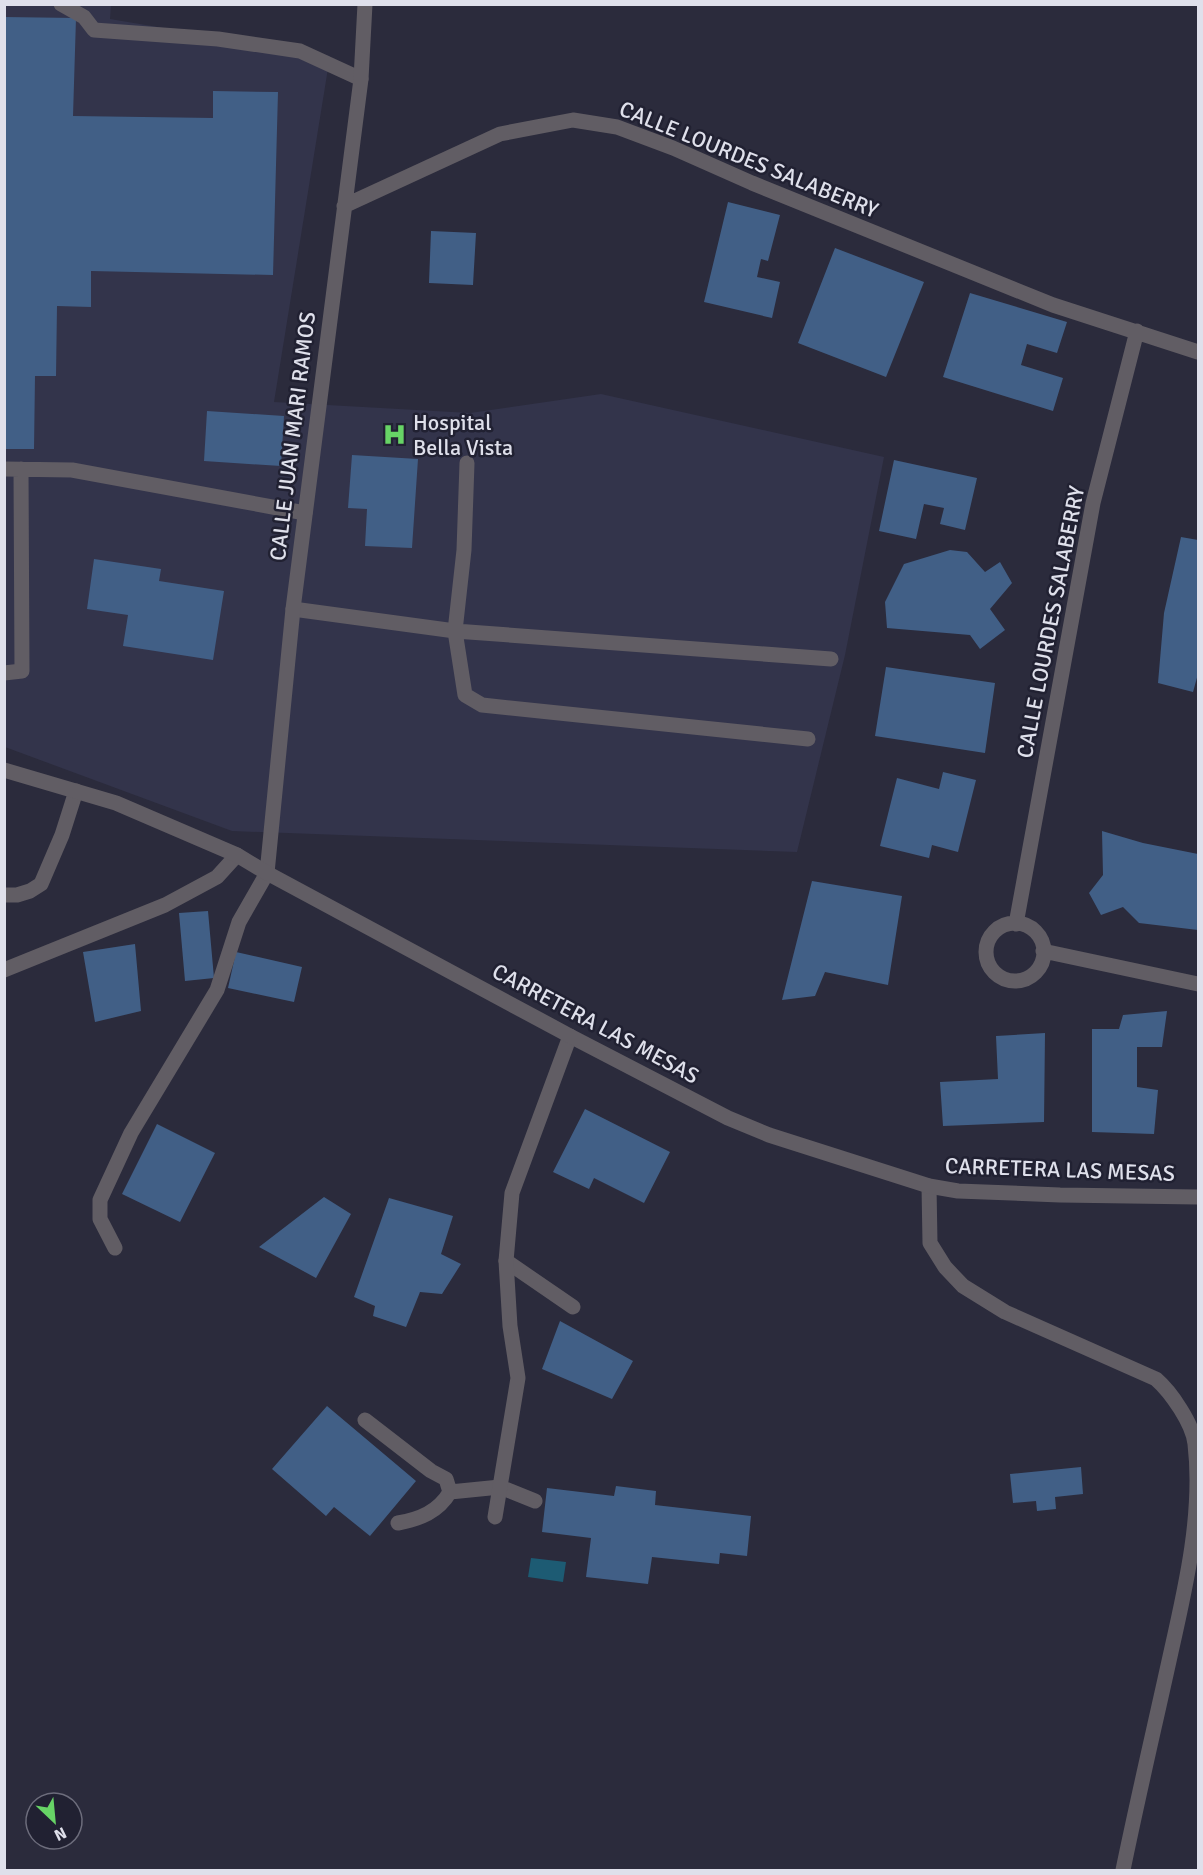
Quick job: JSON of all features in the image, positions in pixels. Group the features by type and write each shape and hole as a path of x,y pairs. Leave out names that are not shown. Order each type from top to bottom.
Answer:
{"street":[{"path":"61,4 84,17 94,30 218,39 300,51 361,79"},
{"name":"CALLE JUAN MARI RAMOS","path":"267,873 293,609 361,79 365,4"},
{"name":"CALLE LOURDES SALABERRY","path":"345,206 500,134 573,120 617,128 673,148 752,183 1053,305 1198,351"},
{"name":"CALLE LOURDES SALABERRY","path":"1016,924 1094,503 1137,331"},
{"path":"467,463 464,550 455,631 465,695 482,705 808,739"},
{"path":"4,469 72,470 305,513"},
{"path":"4,673 22,671 21,469"},
{"path":"293,609 455,631 831,659"},
{"name":"CARRETERA LAS MESAS","path":"4,770 116,802 237,855 570,1036 728,1118 769,1135 929,1186 958,1191 1198,1197"},
{"path":"4,895 17,895 41,884 62,835 76,791"},
{"path":"4,970 165,904 217,877 237,855"},
{"path":"115,1248 100,1219 99,1200 131,1133 217,990 239,922 267,873"},
{"path":"1016,924 1024,925 1038,935 1042,942 1043,961 1031,976 1012,981 1002,979 988,965 986,945 998,929 1016,924"},
{"path":"1043,951 1198,984"},
{"path":"495,1517 518,1378 510,1326 506,1262 512,1193 570,1036"},
{"path":"929,1186 930,1243 945,1268 963,1286 1005,1312 1156,1379 1167,1388 1179,1406 1195,1442 1195,1523 1184,1592 1123,1870"},
{"path":"506,1262 573,1307"},
{"path":"365,1420 431,1471 446,1479 450,1492 444,1502 435,1510 415,1520 398,1523"},
{"path":"450,1492 500,1487 535,1501"}],"shaded area":[{"name":"Hospital Bella Vista","path":"4,5 111,5 110,19 330,56 274,402 470,413 601,394 884,457 845,655 797,852 232,831 5,747"},
{"path":"531,1558 566,1562 563,1582 528,1577"}],"building":[{"path":"4,17 76,18 73,116 213,118 213,91 278,92 273,275 91,271 91,307 57,306 56,376 35,376 34,449 4,449"},
{"path":"728,202 780,215 768,261 761,259 757,277 780,282 772,318 704,302"},
{"path":"431,231 476,233 473,285 429,283"},
{"path":"835,248 924,282 886,377 798,343"},
{"path":"970,293 1067,322 1057,353 1027,344 1021,365 1063,378 1053,411 943,377"},
{"path":"207,411 284,416 281,466 204,461"},
{"path":"352,455 418,459 412,548 365,546 367,509 348,508"},
{"path":"894,460 977,478 965,530 940,524 944,508 924,504 916,539 879,531"},
{"path":"1181,537 1198,540 1198,674 1193,692 1158,683 1164,613"},
{"path":"950,550 967,552 985,572 1000,562 1012,583 990,609 1005,630 980,649 970,635 887,628 885,602 904,564"},
{"path":"94,559 161,569 159,581 224,591 213,660 123,646 128,615 87,609"},
{"path":"886,667 995,683 985,753 875,736"},
{"path":"943,772 976,780 958,852 932,845 929,858 880,846 897,778 939,789"},
{"path":"1102,831 1143,843 1198,854 1198,930 1139,923 1123,907 1101,915 1089,893 1103,875"},
{"path":"812,881 902,896 888,985 825,972 815,996 782,1000"},
{"path":"208,911 214,978 185,981 179,913"},
{"path":"135,944 141,1011 95,1022 83,952"},
{"path":"236,952 302,967 294,1002 228,988"},
{"path":"1167,1011 1162,1047 1137,1047 1137,1087 1158,1090 1154,1134 1092,1132 1092,1029 1119,1029 1123,1015"},
{"path":"1045,1033 1044,1122 943,1126 940,1082 998,1079 996,1036"},
{"path":"585,1109 670,1152 644,1203 594,1178 589,1189 553,1172"},
{"path":"157,1124 215,1153 180,1222 122,1194"},
{"path":"324,1197 351,1214 316,1278 259,1247"},
{"path":"389,1198 453,1216 441,1254 461,1264 442,1294 420,1292 406,1327 373,1316 375,1306 354,1297"},
{"path":"560,1321 633,1361 612,1399 542,1369"},
{"path":"327,1406 416,1481 370,1536 334,1507 326,1516 272,1469"},
{"path":"1081,1467 1083,1494 1055,1497 1056,1509 1037,1511 1036,1501 1013,1503 1010,1474"},
{"path":"616,1486 656,1491 655,1505 751,1516 747,1556 720,1553 719,1564 652,1557 648,1584 586,1577 591,1538 542,1532 547,1488 614,1496"}],"place":[{"name":"Hospital Bella Vista","path":"395,435"}]}
